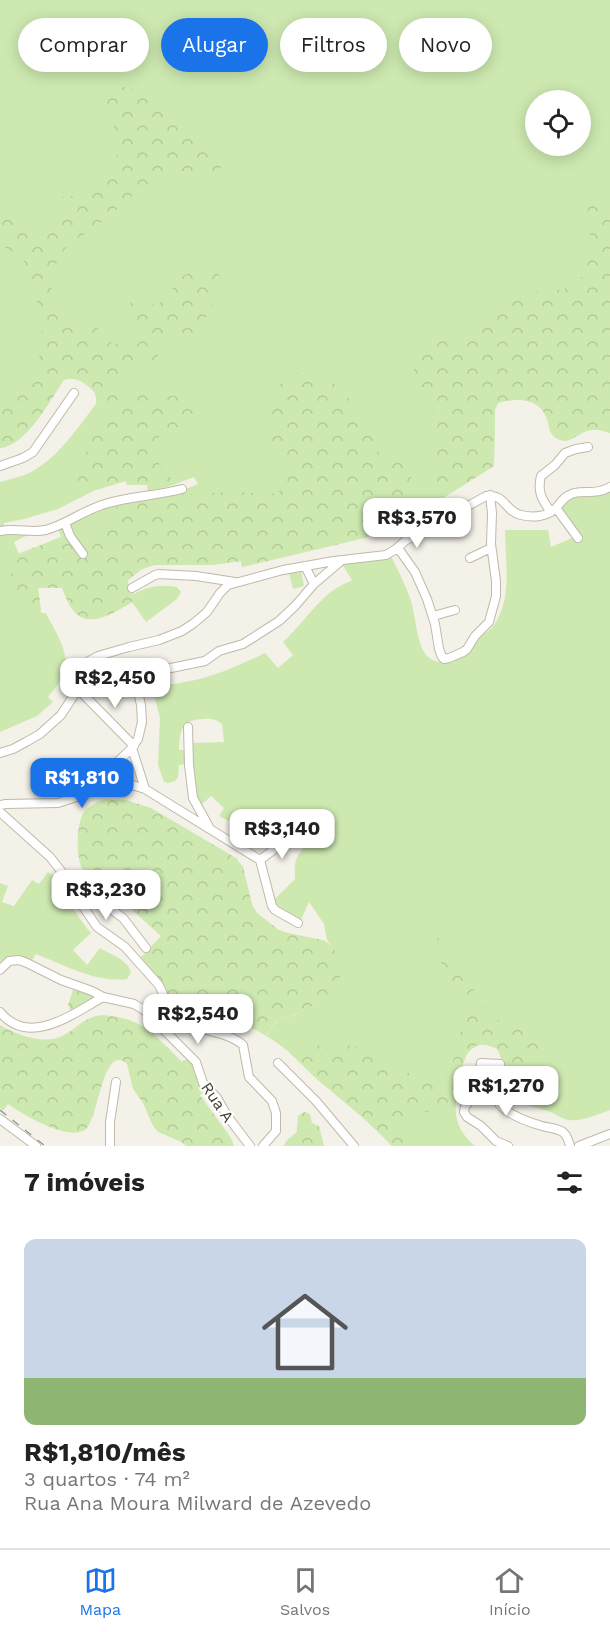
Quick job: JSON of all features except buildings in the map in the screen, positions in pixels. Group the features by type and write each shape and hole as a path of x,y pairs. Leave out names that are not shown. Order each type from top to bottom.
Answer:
{"street":[{"path":"0,466 26,457 33,452 74,393"},
{"path":"578,538 542,499 541,476 568,452 588,447"},
{"path":"0,753 19,746 39,734 65,711 91,659 159,640 182,631 207,612 224,589 236,582 305,566 386,555 405,541 490,495 499,497 512,511 521,515 539,516 554,510 563,499 570,495 580,492 598,492 610,487"},
{"path":"0,531 44,530 65,523 109,502 182,489"},
{"path":"398,548 415,572 433,616 442,658 449,658 467,650 476,635 489,622 496,597 491,548 490,495"},
{"path":"65,523 70,536 83,554"},
{"path":"470,558 491,548"},
{"path":"0,805 46,804 79,796 103,776 133,747 138,739 142,722 136,682 138,676 152,669 171,668 205,661 219,651 243,644 279,621 314,584 341,561"},
{"path":"305,566 314,584"},
{"path":"132,588 159,574 202,576 236,582"},
{"path":"433,616 455,610"},
{"path":"78,689 133,747 145,789"},
{"path":"188,727 193,798 210,828"},
{"path":"103,776 145,789 261,860 269,901 275,910 298,923"},
{"path":"0,812 50,857 72,885 80,902 97,927 125,947 158,984 166,1005 174,1016 181,1022 227,1036 243,1044 249,1077 272,1101 276,1113 276,1131 263,1146"},
{"path":"261,860 285,838"},
{"path":"72,885 96,898 123,918 146,948"},
{"name":"Rua A","path":"0,970 9,961 23,961 56,979 95,992 103,997 142,1008 199,1066 203,1083 217,1098 250,1146"},
{"path":"0,1012 17,1024 31,1028 42,1027 70,1016 103,997"},
{"path":"500,1064 485,1062 481,1064 475,1094 465,1107 465,1114 484,1128 496,1141 508,1146"},
{"path":"278,1063 316,1101 354,1146"},
{"path":"110,1146 110,1122 116,1082"},
{"path":"500,1106 520,1119 565,1134 570,1146"},
{"path":"0,1119 36,1146"},
{"path":"579,1146 610,1134"}],"shaded area":[{"path":"128,761 134,761 139,778 137,783 115,775 117,768 132,773"}],"green space":[{"path":"0,0 610,0 610,433 590,430 568,440 561,440 552,435 545,414 535,404 523,400 498,403 495,409 494,466 436,502 369,536 242,567 241,561 212,565 154,565 142,569 127,581 134,594 149,587 160,586 177,587 181,592 177,599 146,622 132,602 102,618 86,619 72,609 62,588 38,588 41,613 46,613 57,634 66,665 59,682 48,697 53,702 37,716 0,732 0,535 34,532 14,542 19,554 61,537 58,528 93,512 178,492 198,484 194,477 148,491 147,485 127,485 126,481 93,491 58,509 4,523 4,526 0,527 0,482 27,474 50,458 67,441 96,404 94,392 81,381 63,380 37,421 10,445 0,448"},
{"path":"118,86 137,91 153,100 182,125 215,147 221,153 225,165 200,177 170,178 152,184 72,243 59,257 54,271 52,292 57,307 66,322 92,322 108,341 128,349 139,343 142,333 140,324 129,313 130,303 157,304 183,277 196,271 206,270 216,273 222,279 223,287 211,296 215,309 202,320 193,337 167,342 161,346 155,360 142,362 110,378 110,384 115,387 148,389 170,396 185,395 192,398 195,414 192,419 162,434 154,446 159,464 176,484 148,491 147,485 127,485 126,481 96,489 80,498 78,480 86,459 85,437 88,430 104,412 105,405 101,397 82,382 73,379 64,380 28,431 19,439 0,448 0,400 7,399 19,390 34,384 40,372 39,344 44,324 23,258 0,245 0,203 9,206 13,221 21,229 44,232 52,229 56,224 62,198 82,195 107,180 114,168 117,152 114,126 106,93"},
{"path":"610,196 610,433 593,430 583,432 569,440 561,440 552,434 539,406 521,400 498,403 495,409 494,466 440,500 434,472 437,450 436,428 432,411 414,369 416,354 422,347 432,342 459,339 483,316 517,295 569,288 580,280 589,257 588,208 592,201"},
{"path":"302,371 321,374 346,395 377,444 380,460 389,463 402,462 412,479 418,512 365,538 242,567 241,561 212,565 154,565 142,569 127,581 134,594 132,602 102,618 86,619 78,615 72,609 62,588 38,588 41,610 27,608 22,604 12,590 10,578 18,554 69,536 85,554 100,537 119,504 174,495 230,492 269,494 283,488 287,482 287,469 271,438 267,417 271,397 276,389 283,381"},
{"path":"610,490 610,1110 584,1119 569,1120 520,1102 507,1090 502,1058 498,1049 485,1044 476,1046 468,1052 456,1098 458,1124 467,1139 475,1146 392,1146 366,1120 287,1051 266,1036 280,1019 294,1015 317,1003 279,930 337,952 327,940 324,924 309,902 301,920 279,909 274,900 295,879 296,860 312,833 311,823 305,817 293,815 271,834 261,835 219,816 224,808 211,796 201,805 194,782 191,743 224,742 222,724 213,719 190,721 183,727 179,750 186,750 187,764 179,765 178,777 175,781 164,782 158,765 160,718 152,686 210,676 265,653 278,668 293,655 283,642 326,596 352,580 342,564 391,556 410,598 423,651 434,661 453,661 464,655 494,625 500,614 507,579 505,530 548,530 551,547 579,535 561,510 572,498 596,495"},
{"path":"301,570 304,586 293,589 289,573"},
{"path":"104,799 126,800 151,808 236,858 243,867 252,904 257,913 279,930 323,940 334,949 340,973 339,980 332,991 314,1005 277,1021 266,1036 236,1020 212,1012 204,1010 202,1017 192,1018 185,1017 178,1012 140,958 161,936 109,889 84,872 81,866 78,842 81,818 88,808"},
{"path":"48,872 63,881 57,893 71,906 91,933 73,950 87,965 100,948 114,955 129,968 131,973 127,979 115,980 92,976 36,954 31,962 0,965 0,883 8,886 2,902 14,906 32,880 39,884"},
{"path":"437,937 442,941 450,960 473,989 491,1018 527,1023 540,1031 542,1039 540,1048 527,1057 518,1072 504,1079 497,1049 476,1045 470,1049 462,1069 455,1110 444,1115 429,1111 416,1117 408,1112 403,1121 411,1138 411,1146 392,1146 300,1062 299,1048 312,1044 340,1050 352,1045 366,1054 416,1076 434,1081 449,1081 454,1071 453,1061 458,1052 458,1036 466,1024 465,1010 458,988 441,962"},
{"path":"74,987 97,995 71,1012 68,1005"},
{"path":"102,1015 138,1024 147,1029 182,1062 188,1058 207,1090 200,1095 231,1138 234,1146 187,1146 158,1132 133,1089 127,1064 119,1060 112,1063 107,1072 91,1122 86,1129 79,1132 46,1126 8,1104 3,1111 0,1108 0,1025 32,1038 49,1039 64,1035 85,1021"},
{"path":"304,1112 310,1114 312,1123 319,1126 324,1146 284,1146 286,1141 297,1132 298,1116"}],"railway":[{"path":"0,1110 45,1146"}]}
